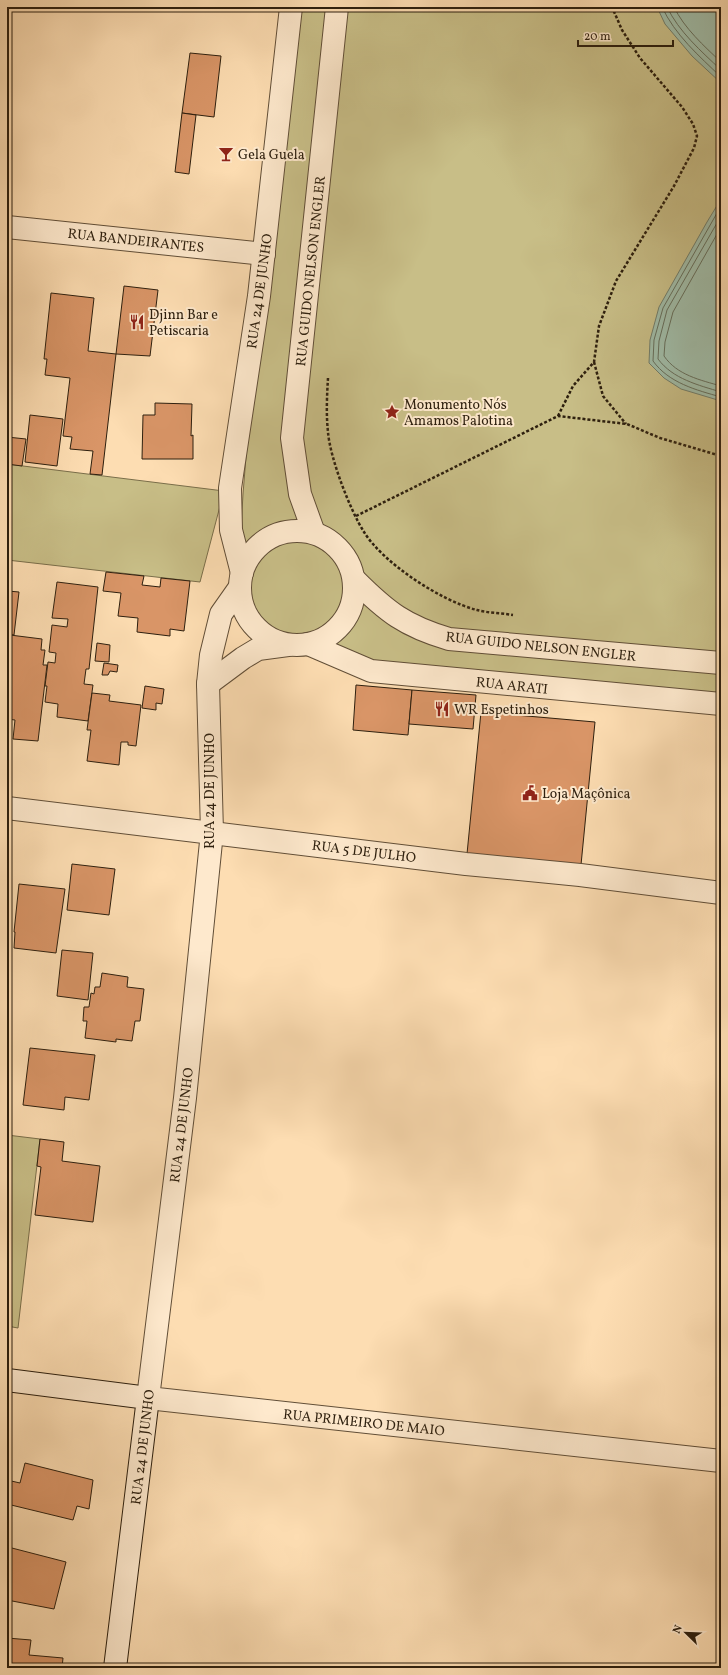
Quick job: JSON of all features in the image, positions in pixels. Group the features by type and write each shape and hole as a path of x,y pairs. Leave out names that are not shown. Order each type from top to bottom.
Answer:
{"street":[{"name":"RUA 24 DE JUNHO","path":"115,1668 185,1098 212,832 208,684 211,655 221,614 241,580 231,530 230,488 258,304 291,7"},
{"name":"RUA GUIDO NELSON ENGLER","path":"314,533 300,494 292,438 337,7"},
{"name":"RUA BANDEIRANTES","path":"7,227 264,254"},
{"path":"208,684 242,658 258,649 299,645 324,638 338,628 348,614 354,598 354,580 350,566 341,551 329,540 314,533 299,530 284,532 257,546 248,558 241,580 242,604 249,619 260,632 275,640 299,645"},
{"name":"RUA GUIDO NELSON ENGLER","path":"354,580 378,604 406,623 425,632 449,639 721,663"},
{"name":"RUA ARATI","path":"299,645 371,671 721,704"},
{"name":"RUA 5 DE JULHO","path":"7,808 466,864 580,875 721,893"},
{"name":"RUA PRIMEIRO DE MAIO","path":"7,1380 148,1398 721,1461"}],"path":[{"path":"612,7 622,30 640,58 682,107 694,124 697,136 694,148 674,186 616,281 599,326 594,362 603,396 627,424"},
{"path":"558,416 573,386 594,362"},
{"path":"329,374 328,433 338,476 364,532 383,554 409,576 436,594 476,610 515,615"},
{"path":"356,516 558,416 627,424 660,438 721,456"}],"shaded area":[{"path":"291,7 721,7 721,704 371,668 278,639 263,630 252,618 245,603 243,586 241,530 243,494 259,296"},
{"path":"7,464 224,491 200,582 7,560"},
{"path":"7,1135 40,1139 18,1328 7,1326"}],"water":[{"path":"657,7 721,7 721,83 692,56 665,24"},
{"path":"721,199 721,401 681,389 664,378 649,363 650,340 659,307"}],"building":[{"path":"190,53 221,56 214,117 182,113"},
{"path":"182,113 196,115 189,174 175,172"},
{"name":"Djinn Bar e Petiscaria","path":"124,286 158,290 150,356 116,354"},
{"path":"51,293 94,298 88,351 116,354 102,475 90,474 93,451 70,449 72,437 63,436 70,378 45,375 47,359 44,359"},
{"path":"155,403 192,404 191,436 193,435 193,459 142,459 143,415 155,415"},
{"path":"30,415 63,419 57,466 25,462"},
{"path":"7,437 26,439 22,466 7,464"},
{"path":"106,572 144,576 142,585 160,587 161,578 190,581 184,631 170,629 170,636 137,632 138,618 118,616 121,593 103,591"},
{"path":"57,582 98,587 89,669 86,669 84,684 93,685 88,721 57,717 58,704 45,702 48,662 55,663 56,653 49,652 52,625 67,627 68,619 52,618"},
{"path":"8,591 19,592 14,635 7,634"},
{"path":"10,635 42,639 41,650 45,650 43,665 47,665 38,741 13,739 15,720 7,719 7,660"},
{"path":"97,643 110,645 109,662 95,661"},
{"path":"104,663 118,665 117,672 110,671 108,675 102,675"},
{"path":"356,685 412,690 408,735 353,730"},
{"path":"145,686 164,689 162,704 156,703 156,710 142,708"},
{"name":"WR Espetinhos","path":"412,690 476,695 473,729 409,724"},
{"path":"92,693 110,695 109,701 141,705 136,746 128,745 128,742 121,742 119,765 87,761 91,730 87,730"},
{"name":"Loja Maçônica","path":"481,712 595,722 580,875 466,864"},
{"path":"72,864 115,869 109,915 67,910"},
{"path":"7,869 10,870 7,897"},
{"path":"19,884 65,889 56,953 14,948 14,932"},
{"path":"62,950 93,953 88,1000 57,996"},
{"path":"102,973 128,977 127,987 144,989 140,1021 135,1021 132,1041 116,1039 116,1042 85,1038 87,1021 83,1021 84,1007 89,1007 91,993 94,994 95,987 100,987"},
{"path":"30,1048 95,1055 89,1100 65,1097 64,1110 23,1105"},
{"path":"40,1139 64,1142 62,1161 100,1166 93,1222 35,1215 41,1167 37,1166"},
{"path":"25,1463 93,1480 89,1509 77,1506 73,1520 7,1504 7,1480 20,1483"},
{"path":"8,1547 66,1562 54,1609 7,1600"},
{"path":"7,1638 31,1640 29,1655 63,1658 62,1668 7,1668"}],"place":[{"name":"Gela Guela","path":"226,154"},
{"name":"Djinn Bar e Petiscaria","path":"137,322"},
{"name":"Monumento Nós Amamos Palotina","path":"392,412"},
{"name":"WR Espetinhos","path":"442,709"},
{"name":"Loja Maçônica","path":"530,793"}]}
